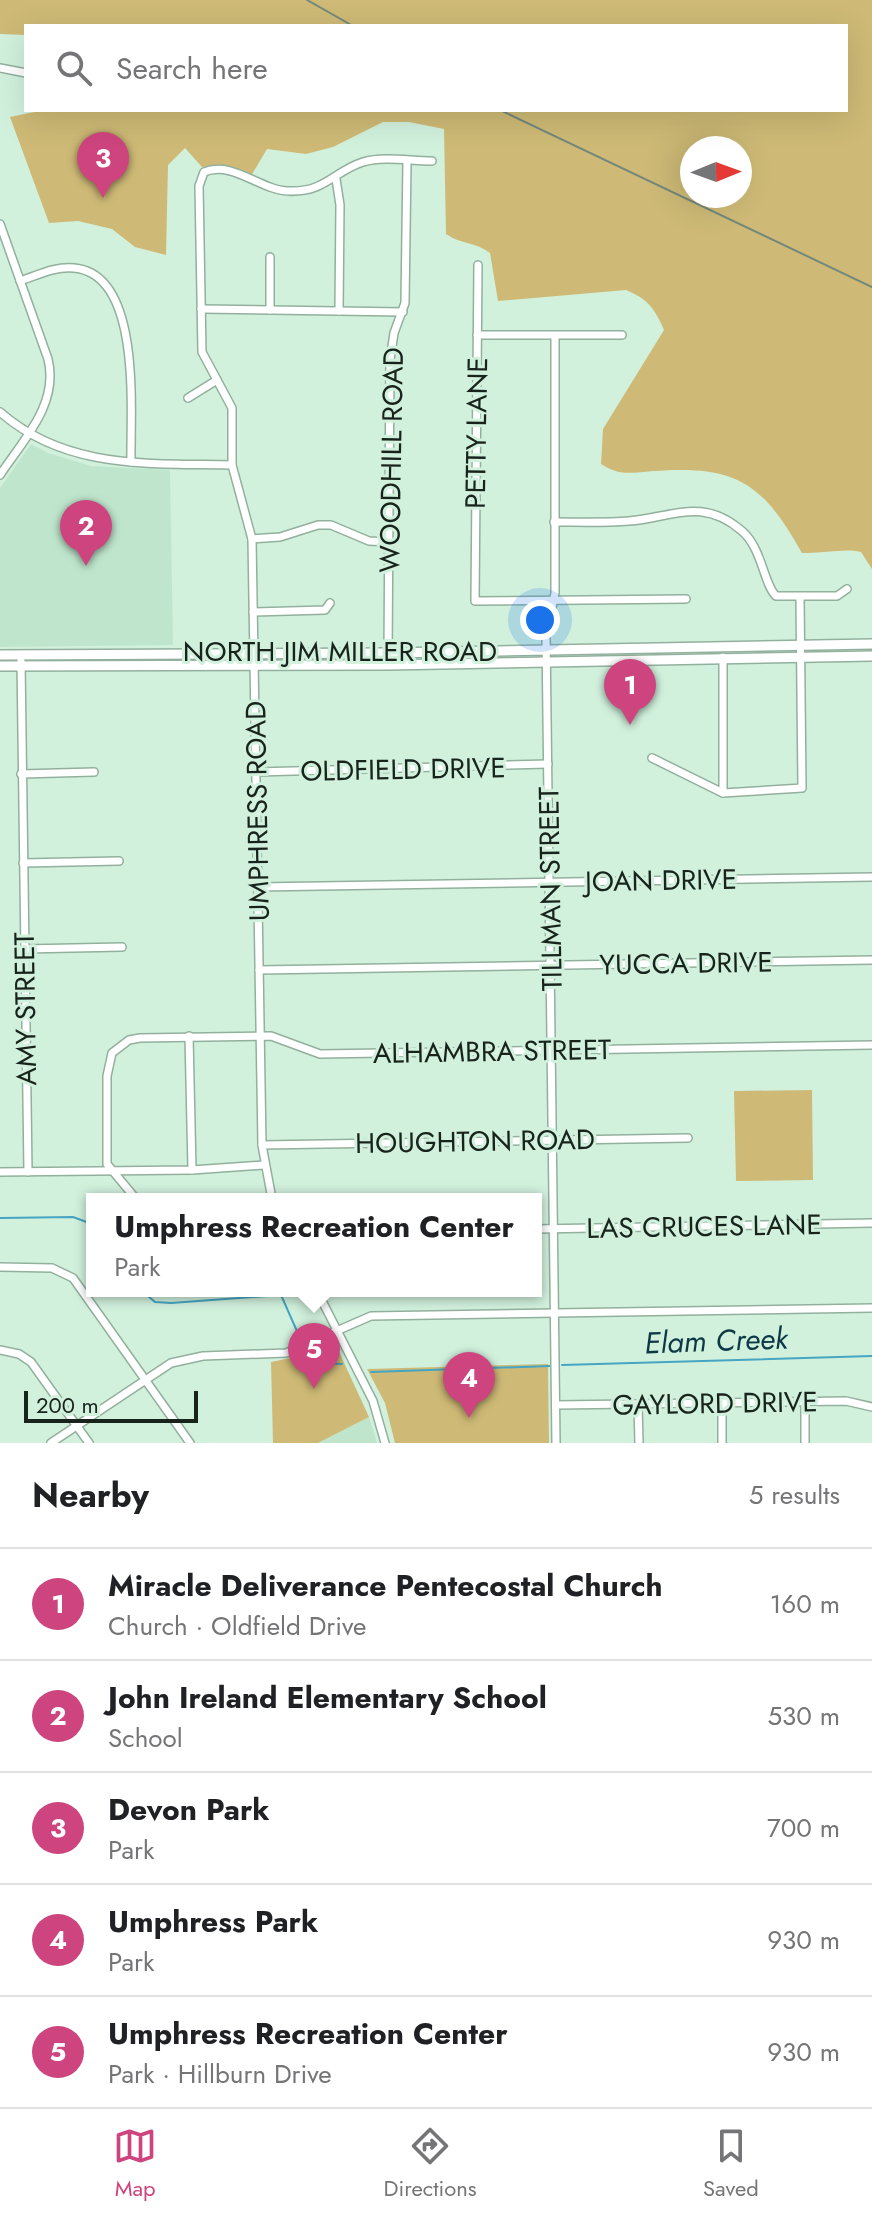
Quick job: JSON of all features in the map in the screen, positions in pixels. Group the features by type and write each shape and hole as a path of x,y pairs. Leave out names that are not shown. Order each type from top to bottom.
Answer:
{"main road":[{"name":"NORTH JIM MILLER ROAD","path":"0,655 20,660 153,664 388,653 872,644"},
{"name":"NORTH JIM MILLER ROAD","path":"0,666 20,660 153,652 388,665 872,656"},
{"path":"153,652 153,664"}],"street":[{"path":"0,68 24,73"},
{"path":"339,311 340,194 336,179 366,161 432,161"},
{"name":"WOODHILL ROAD","path":"388,665 391,345 403,312 407,161"},
{"name":"UMPHRESS ROAD","path":"271,1193 262,1145 252,539 232,465 232,408 202,352 200,179 210,169 229,171 284,191 311,189 336,179"},
{"path":"0,224 48,359 51,380 43,411 0,475"},
{"path":"270,257 270,310"},
{"name":"PETTY LANE","path":"478,265 475,601 554,602"},
{"path":"20,281 53,269 76,268 92,273 112,292 128,345 131,462"},
{"path":"201,309 403,312"},
{"path":"477,335 622,335"},
{"name":"TILLMAN STREET","path":"555,336 554,602 546,631 556,1443"},
{"path":"188,398 217,380"},
{"path":"0,412 28,434 82,456 131,462 232,465"},
{"path":"554,522 626,522 688,511 707,514 743,532 764,567 772,594 837,596 847,589"},
{"path":"252,539 280,537 318,525 331,525 369,541 389,542"},
{"path":"652,758 723,793 802,788 800,597"},
{"path":"554,602 686,599"},
{"path":"253,612 325,610 330,603"},
{"path":"723,646 723,793"},
{"name":"AMY STREET","path":"20,660 28,1172"},
{"name":"OLDFIELD DRIVE","path":"257,772 548,764"},
{"path":"21,774 94,772"},
{"path":"23,863 119,861"},
{"name":"JOAN DRIVE","path":"258,887 872,877"},
{"path":"24,949 122,947"},
{"name":"YUCCA DRIVE","path":"259,970 872,960"},
{"path":"189,1036 192,1170"},
{"name":"ALHAMBRA STREET","path":"112,1171 107,1164 108,1062 118,1047 140,1038 278,1037 320,1054 872,1045"},
{"name":"HOUGHTON ROAD","path":"262,1145 688,1138"},
{"path":"0,1172 192,1170 264,1165"},
{"path":"112,1171 131,1193"},
{"name":"LAS CRUCES LANE","path":"542,1229 872,1223"},
{"path":"0,1267 52,1268 73,1278 86,1296"},
{"path":"87,1297 190,1443"},
{"path":"320,1297 375,1407 385,1443"},
{"path":"51,1443 145,1378 186,1358 286,1353 371,1316 872,1308"},
{"path":"0,1350 31,1362 89,1443"},
{"path":"805,1401 805,1443"},
{"name":"GAYLORD DRIVE","path":"556,1405 846,1401 872,1407"},
{"path":"722,1403 722,1443"},
{"path":"638,1404 639,1443"}],"shaded area":[{"path":"0,0 872,0 872,569 861,552 802,553 774,509 744,483 726,476 682,470 626,473 601,464 603,429 664,330 661,323 645,301 626,290 498,301 490,253 446,234 444,129 409,122 383,122 333,147 306,154 267,149 251,176 228,166 202,167 185,148 168,165 166,255 135,247 112,229 78,221 49,223 10,117 34,112 848,112 848,24 24,24 24,35 0,34"},
{"path":"31,444 48,453 91,466 170,470 173,645 0,647 0,488"},
{"path":"812,1090 813,1180 736,1181 734,1091"},
{"path":"334,1341 369,1417 318,1443 273,1443 271,1362 300,1356"},
{"path":"548,1364 549,1443 395,1443 385,1403 367,1369"},
{"path":"369,1417 377,1443 318,1443"}],"waterway":[{"name":"Elam Creek","path":"0,1218 73,1217 86,1222"},
{"name":"Elam Creek","path":"149,1297 155,1302 171,1303 254,1297"},
{"name":"Elam Creek","path":"282,1297 300,1338"},
{"name":"Elam Creek","path":"308,1353 317,1363 342,1364"},
{"name":"Elam Creek","path":"562,1365 872,1356"},
{"name":"Elam Creek","path":"371,1372 550,1366"}],"tram line":[{"path":"307,0 349,24"},
{"path":"504,112 872,287"}],"place":[{"name":"Devon Park","path":"103,198"},
{"name":"John Ireland Elementary School","path":"86,566"},
{"name":"Miracle Deliverance Pentecostal Church","path":"630,725"},
{"name":"Umphress Recreation Center","path":"314,1389"},
{"name":"Umphress Park","path":"469,1418"}]}
